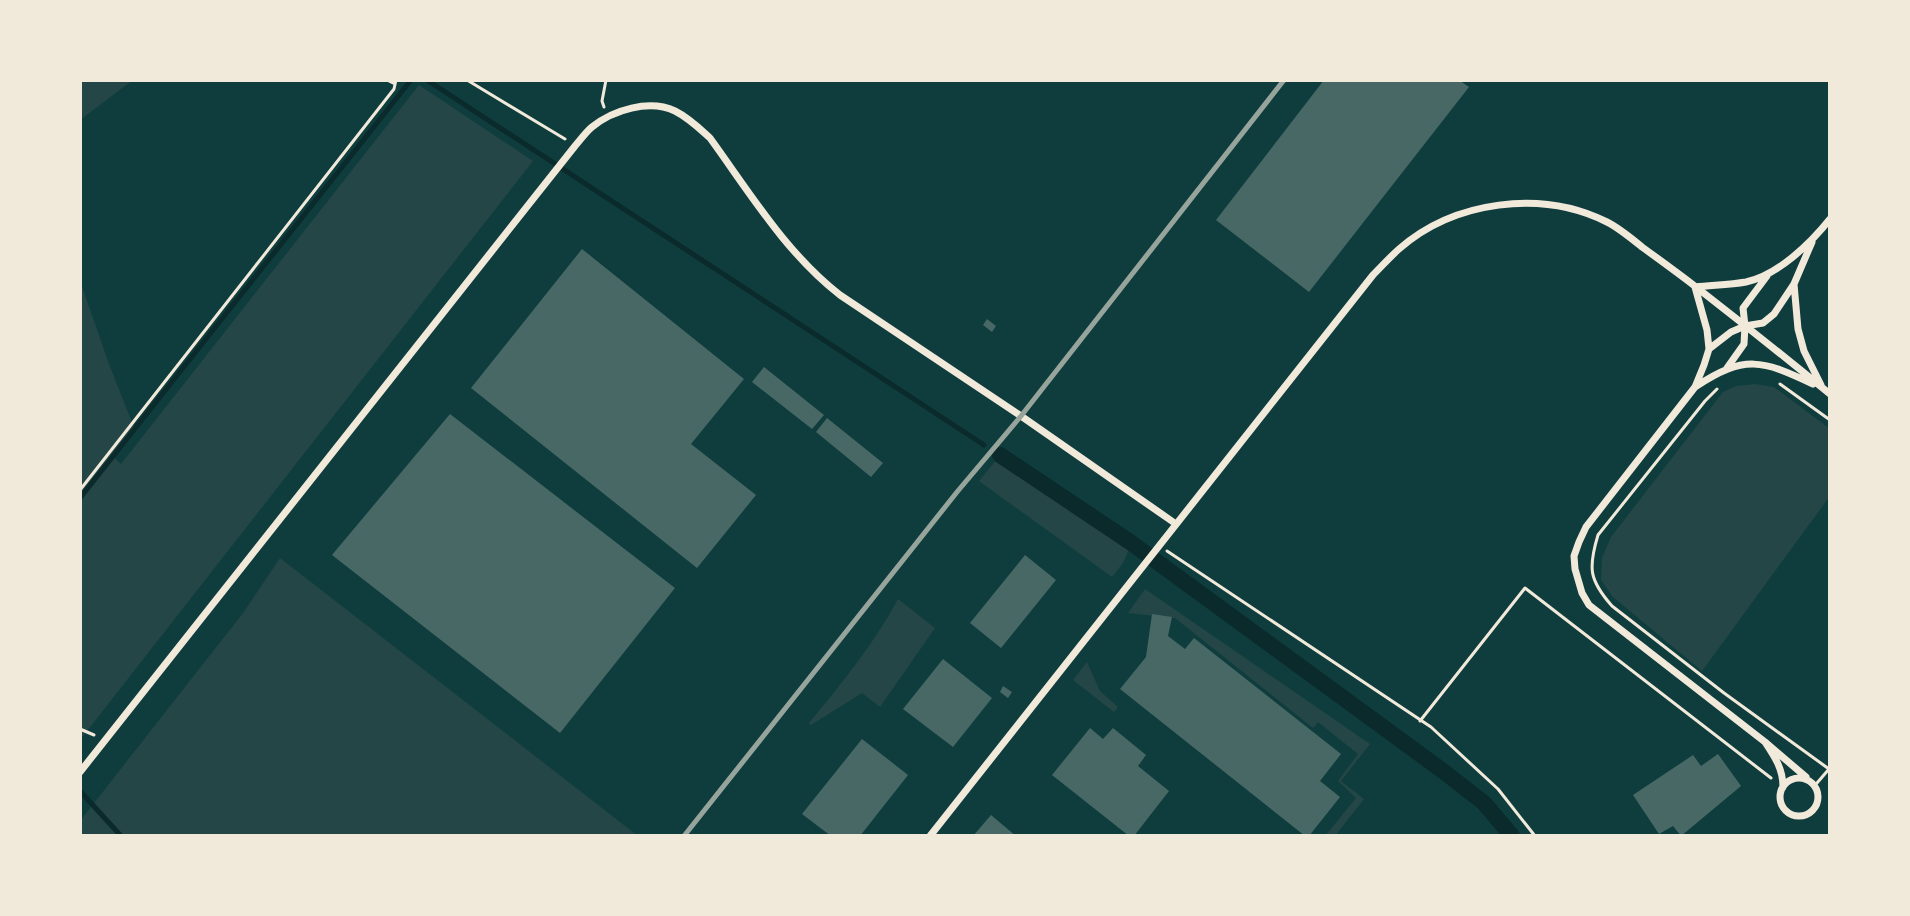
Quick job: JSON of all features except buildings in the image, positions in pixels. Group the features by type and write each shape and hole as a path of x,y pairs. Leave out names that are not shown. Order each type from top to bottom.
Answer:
{"street":[{"path":"80,772 569,153 589,129 606,116 633,107 673,110 693,122 710,138 799,259 819,278 1176,524"},
{"path":"930,836 1373,275 1401,247 1432,227 1470,210 1506,204 1559,207 1608,222 1830,394"},
{"path":"1727,368 1744,344 1743,308 1769,274 1813,240 1830,219"},
{"path":"1709,349 1731,332 1763,323 1774,314 1794,284 1813,240"},
{"path":"1695,287 1746,282 1769,274"},
{"path":"1794,284 1798,329 1804,351 1822,388"},
{"path":"1695,287 1709,349 1695,387 1586,527 1574,556 1575,569 1589,605 1765,742 1813,784 1818,798 1809,813 1797,816 1782,805 1783,776 1779,763 1765,742"},
{"path":"1695,387 1727,368 1758,364 1776,367 1822,388"},
{"path":"1783,787 1792,779 1799,778 1813,784"}],"path":[{"path":"80,490 394,89 395,82 387,80"},
{"path":"467,80 575,146"},
{"path":"606,80 602,101 606,116"},
{"path":"1773,379 1830,420"},
{"path":"1718,388 1598,535 1592,557 1592,574 1597,590 1612,606 1829,769 1813,784"},
{"path":"1160,546 1431,727 1498,789 1535,836"},
{"path":"1420,721 1525,588 1783,787"},
{"path":"80,729 103,741"}],"shaded area":[{"path":"80,80 133,80 80,120"},
{"path":"419,85 533,161 80,740 80,281 135,430 114,457 121,464"},
{"path":"1755,384 1774,387 1830,429 1830,496 1702,671 1613,597 1601,580 1602,558 1611,537 1723,392 1736,386"},
{"path":"997,459 1129,549 1112,577 979,481"},
{"path":"280,558 638,836 80,836 80,821 243,613"},
{"path":"1145,589 1370,744 1341,781 1364,799 1335,836 1325,836 1356,798 1338,781 1358,754 1318,722 1313,728 1175,618 1128,613"},
{"path":"898,599 935,628 880,707 862,693 811,725 809,723 868,648"},
{"path":"1087,662 1100,691 1118,707 1114,712 1073,680"}],"waterway":[{"path":"80,498 411,80"},
{"path":"427,80 984,445"},
{"path":"1000,455 1130,542 1443,771 1484,803 1512,836"},
{"path":"80,791 121,836"}],"railway":[{"path":"684,836 1021,416 1284,80"}]}
